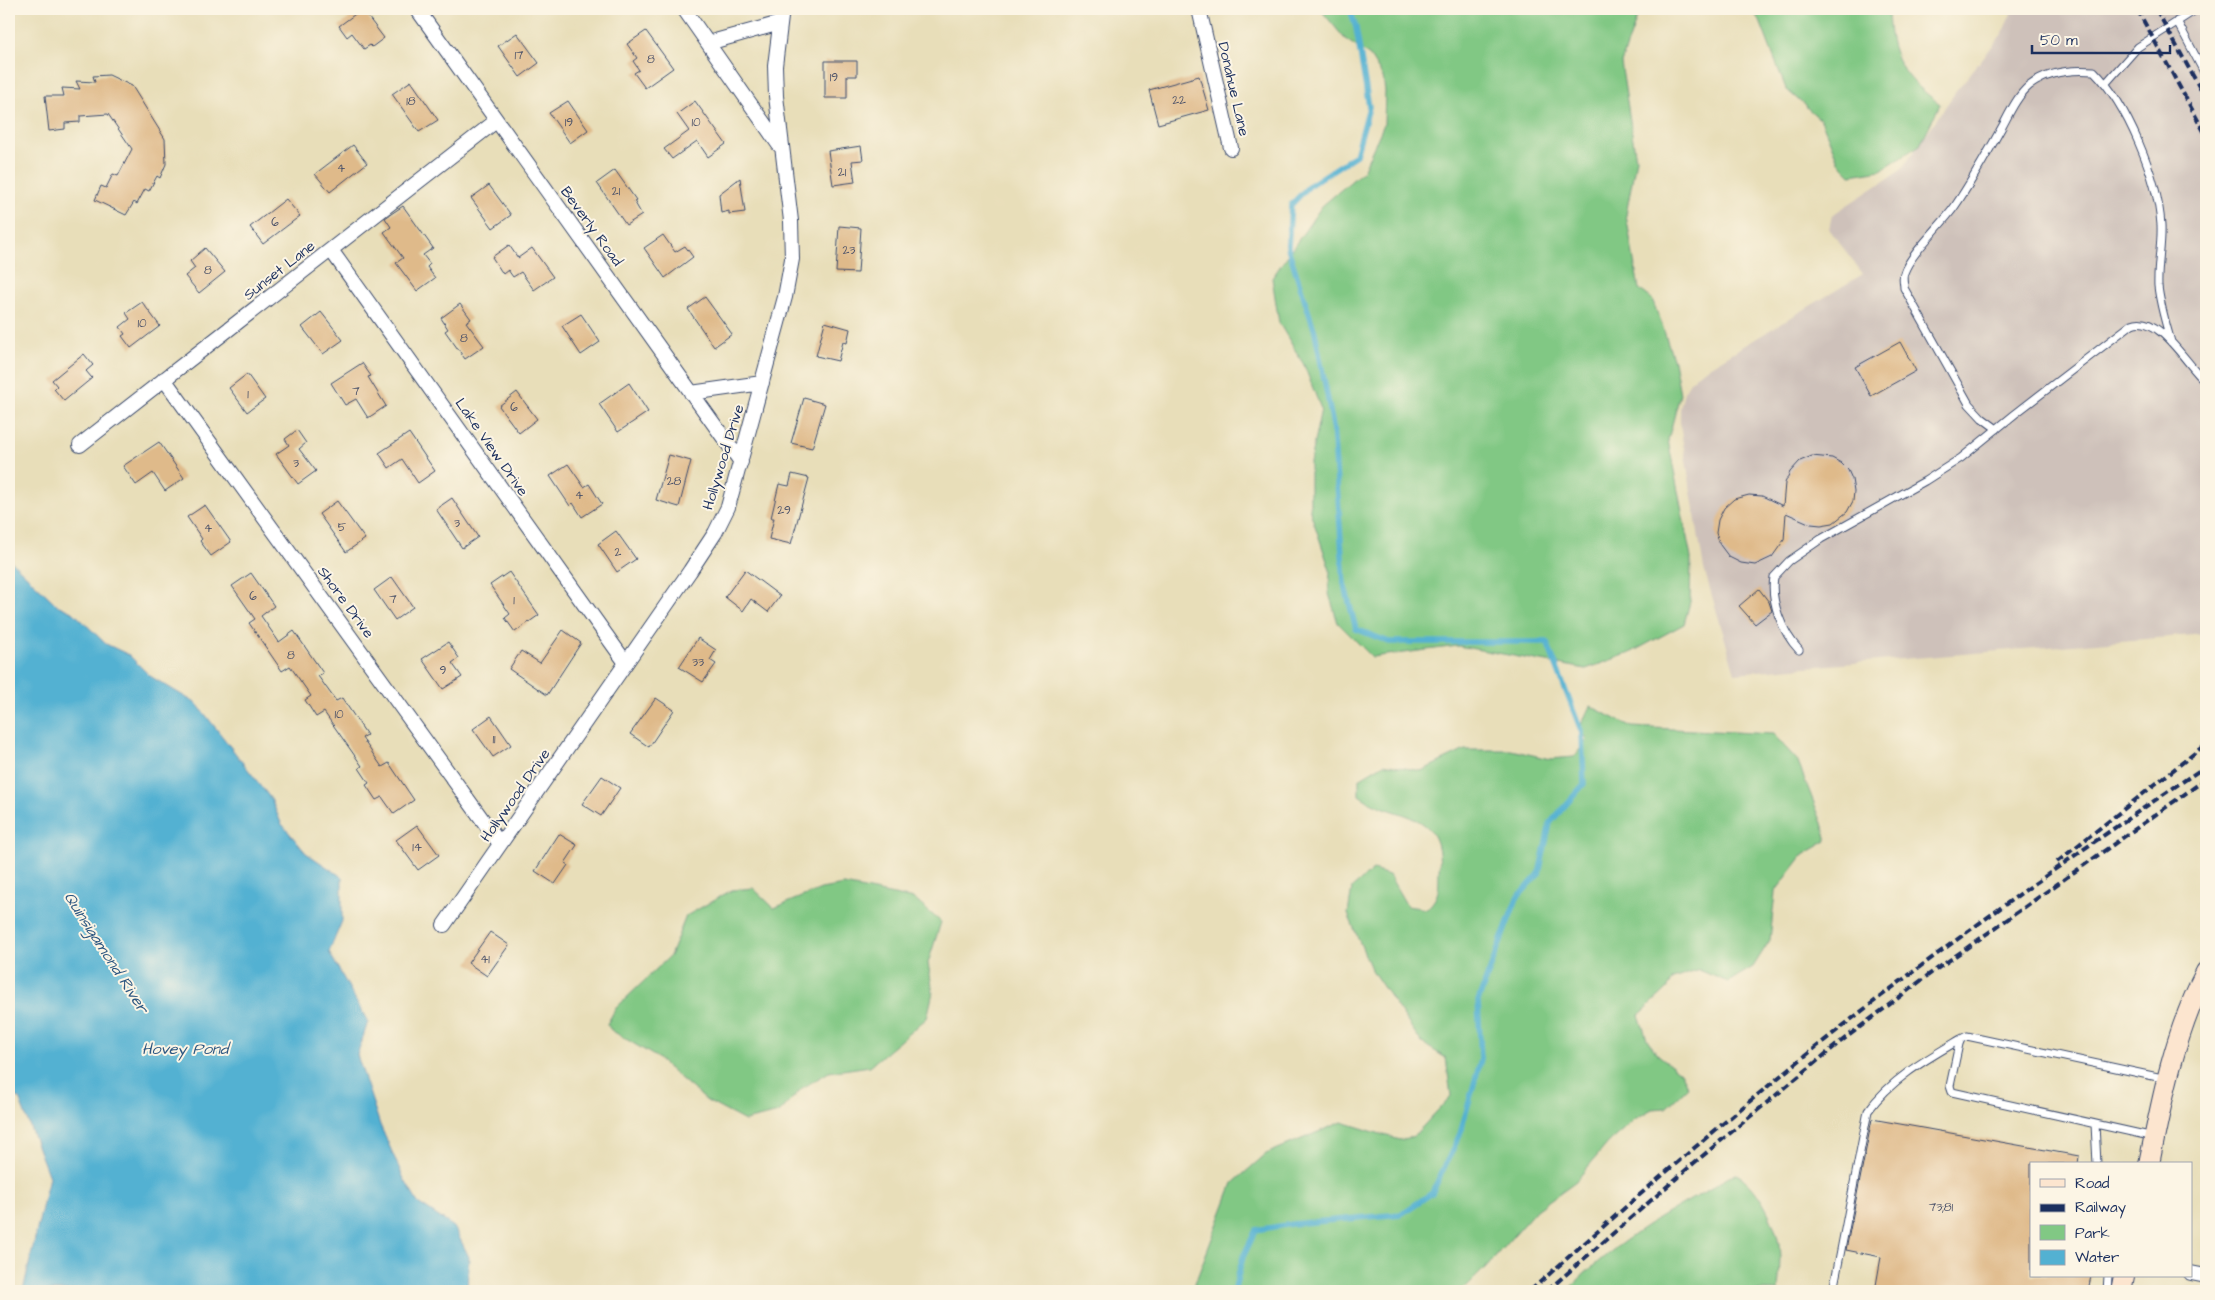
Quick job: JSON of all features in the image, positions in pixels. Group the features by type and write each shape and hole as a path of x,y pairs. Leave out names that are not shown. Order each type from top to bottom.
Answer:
{"street":[{"name":"Beverly Road","path":"417,9 741,462"},
{"path":"684,9 780,146"},
{"name":"Donahue Lane","path":"1199,9 1231,148"},
{"path":"708,43 781,16"},
{"name":"Hollywood Drive","path":"444,925 626,663 715,532 728,507 785,297 792,260 791,221 780,146 775,82 781,16"},
{"name":"Sunset Lane","path":"80,445 496,120"},
{"name":"Lake View Drive","path":"331,250 626,663"},
{"name":"Shore Drive","path":"164,379 500,844"},
{"path":"691,393 762,383"},
{"path":"2149,1162 2167,1079 2183,1027 2206,972"},
{"path":"2192,1273 2206,1276"},
{"path":"2122,1291 2124,1278"}],"lane":[{"path":"2106,83 2138,47 2177,20 2197,9"},
{"path":"2177,20 2206,76"},
{"path":"1997,429 1982,418 1969,404 1904,288 1902,275 1910,261 1940,227 1955,206 2017,101 2027,88 2040,78 2050,74 2081,69 2094,70 2106,83 2123,108 2157,194 2161,226 2158,286 2164,319 2171,342"},
{"path":"1799,650 1791,641 1782,624 1773,595 1774,576 1789,561 1821,539 1950,466 2132,324 2138,322 2153,326 2171,342 2188,365 2206,382"},
{"path":"1833,1291 1868,1111 1880,1094 1915,1066 1967,1036 2167,1079"},
{"path":"1961,1039 1950,1086 1952,1092 2154,1137"},
{"path":"2096,1124 2097,1162"},
{"path":"2107,1291 2108,1278"}],"shaded area":[{"path":"2013,9 2206,9 2206,634 1735,673 1704,569 1680,425 1680,409 1684,392 1699,373 1863,274 1829,229 1832,215 1901,170 1957,90 2002,34"}],"green space":[{"path":"1320,9 1640,9 1621,63 1636,159 1626,215 1639,289 1652,299 1674,361 1680,394 1668,440 1691,558 1690,602 1684,624 1630,653 1586,669 1458,646 1372,657 1338,623 1329,594 1330,570 1310,511 1310,462 1321,409 1304,365 1279,323 1272,278 1322,206 1363,171 1384,124 1385,91 1383,77 1370,56 1345,39"},
{"path":"1751,9 1888,9 1891,40 1900,64 1916,84 1940,104 1920,145 1881,170 1851,175 1839,163 1821,120 1786,89 1760,21"},
{"path":"1590,706 1632,727 1773,734 1797,760 1822,823 1827,841 1803,855 1775,892 1770,940 1753,967 1728,982 1699,970 1673,979 1667,989 1639,1015 1647,1039 1657,1054 1680,1072 1688,1087 1666,1108 1652,1109 1635,1119 1608,1143 1576,1181 1536,1210 1462,1291 1192,1291 1233,1183 1266,1154 1342,1122 1400,1140 1414,1136 1451,1096 1446,1058 1422,1043 1371,969 1348,914 1352,888 1373,870 1389,875 1407,906 1427,909 1438,892 1439,850 1434,836 1426,826 1359,795 1359,779 1384,764 1421,771 1465,750 1511,750 1550,759 1574,757 1587,740 1580,727"},
{"path":"844,885 914,899 941,922 928,963 933,992 927,1018 870,1066 829,1072 802,1088 779,1113 745,1121 707,1101 656,1057 611,1030 607,1024 616,1008 670,956 686,916 732,890 753,888 774,908 821,889"},
{"path":"1736,1174 1751,1186 1758,1195 1774,1226 1780,1251 1778,1291 1567,1291 1599,1261 1634,1234 1726,1178"}],"water":[{"name":"Hovey Pond","path":"9,559 57,605 74,613 106,644 129,655 150,676 197,704 271,799 281,823 306,853 342,877 342,921 329,952 368,1022 357,1055 380,1125 404,1179 418,1203 454,1227 469,1257 467,1291 23,1291 49,1177 19,1098 9,1092"}],"building":[{"path":"362,9 384,38 372,47 370,45 364,49 352,33 347,37 339,26"},
{"path":"646,31 673,68 645,88 634,73 639,70 633,61 637,58 627,44"},
{"path":"517,33 539,63 520,77 498,46"},
{"path":"825,61 857,61 857,76 847,76 847,98 825,98"},
{"path":"109,75 132,86 165,139 166,164 160,178 157,176 149,191 145,189 137,204 134,202 126,215 95,200 101,186 106,188 113,174 118,176 132,149 108,114 80,116 80,122 65,123 65,129 49,131 45,96 64,96 62,88 80,89 76,81 95,82 93,76"},
{"path":"1199,76 1209,110 1158,124 1149,90"},
{"path":"411,81 438,120 419,132 392,94"},
{"path":"568,101 588,130 570,143 549,113"},
{"path":"695,101 726,144 708,157 697,141 672,159 664,149 689,131 677,114"},
{"path":"353,145 367,163 330,192 315,174"},
{"path":"861,146 863,160 852,161 855,182 833,185 828,151"},
{"path":"615,170 636,200 634,201 642,215 626,225 597,183"},
{"path":"740,178 745,212 729,214 729,211 721,213 719,194"},
{"path":"489,185 511,215 493,228 471,198"},
{"path":"286,199 300,216 263,244 250,227"},
{"path":"403,206 433,248 423,255 430,264 427,267 435,278 417,291 396,263 403,258 384,232 391,227 385,218"},
{"path":"839,226 861,228 858,273 836,272"},
{"path":"663,235 675,252 685,246 693,257 665,278 644,248"},
{"path":"509,245 518,258 532,248 553,277 534,290 521,272 513,277 508,270 503,274 492,257"},
{"path":"205,248 225,272 199,293 185,276 195,268 190,261"},
{"path":"705,297 732,334 714,347 688,309"},
{"path":"142,302 160,326 131,348 122,336 125,334 120,327 130,319 126,313"},
{"path":"460,304 471,319 466,322 484,346 465,359 445,331 448,329 441,318"},
{"path":"321,312 343,340 323,354 302,327"},
{"path":"581,314 600,342 581,355 562,326"},
{"path":"825,322 850,329 847,343 843,342 838,361 816,356"},
{"path":"1900,342 1916,371 1871,396 1855,367"},
{"path":"84,354 93,365 86,371 92,378 64,401 54,389 57,386 52,380"},
{"path":"362,363 371,376 368,377 386,406 368,418 356,399 345,405 331,383"},
{"path":"247,374 265,399 247,412 229,388"},
{"path":"629,383 648,412 618,432 599,404"},
{"path":"517,392 537,419 519,433 499,406"},
{"path":"804,398 825,404 812,448 791,443"},
{"path":"297,430 306,443 299,449 316,471 298,484 276,454 289,445 285,439"},
{"path":"409,433 435,471 418,483 402,459 389,468 379,453"},
{"path":"159,442 184,478 165,491 153,473 136,485 123,466"},
{"path":"669,455 691,461 679,507 656,500"},
{"path":"1812,456 1832,458 1848,470 1854,492 1853,501 1847,512 1833,523 1821,525 1811,524 1786,513 1784,540 1772,557 1755,565 1741,563 1729,557 1720,545 1716,533 1718,520 1724,508 1734,499 1749,495 1762,496 1783,506 1785,483 1790,472 1800,461"},
{"path":"568,464 584,487 589,484 602,504 582,517 573,503 570,506 550,476"},
{"path":"792,474 809,478 791,544 769,539 774,518 771,518 779,484 789,486"},
{"path":"452,498 478,537 462,548 436,509"},
{"path":"337,501 365,539 346,552 319,514"},
{"path":"205,505 231,542 211,556 200,541 202,539 187,517"},
{"path":"616,531 636,559 617,572 598,544"},
{"path":"745,570 780,596 768,612 751,599 743,611 725,597"},
{"path":"509,572 539,615 515,632 505,618 510,614 490,585"},
{"path":"251,573 274,606 261,616 279,642 294,631 323,673 318,676 336,701 342,698 367,735 362,738 382,767 389,763 414,800 394,814 382,797 376,800 366,785 369,783 359,768 362,766 324,712 316,717 305,700 311,696 290,666 282,671 249,623 255,619 232,586"},
{"path":"392,577 413,607 395,620 374,590"},
{"path":"1759,589 1769,602 1772,611 1755,624 1739,606"},
{"path":"563,630 581,643 547,695 509,669 521,651 540,663"},
{"path":"698,638 716,650 710,660 716,664 703,682 679,667"},
{"path":"448,642 459,658 452,663 462,677 443,689 422,659"},
{"path":"656,698 674,710 649,747 630,734"},
{"path":"491,716 511,745 493,757 473,729"},
{"path":"602,776 620,788 601,816 582,804"},
{"path":"417,825 439,855 418,870 396,840"},
{"path":"559,834 577,845 565,863 568,865 555,884 535,871"},
{"path":"490,932 509,945 487,976 468,963"},
{"path":"1872,1119 2079,1156 2078,1162 2030,1162 2030,1278 2091,1278 2088,1291 2067,1291 2049,1288 2048,1291 1875,1291 1881,1257 1846,1250"}],"waterway":[{"path":"1234,1291 1243,1257 1256,1230 1292,1224 1401,1214 1432,1193 1460,1134 1481,1059 1478,1001 1517,898 1539,874 1550,823 1584,784 1582,733 1547,642 1389,642 1356,629 1344,583 1333,426 1315,332 1288,248 1291,205 1310,185 1356,155 1369,107 1356,28 1350,9"}],"railway":[{"path":"2137,9 2206,135"},
{"path":"2156,9 2206,99"},
{"path":"2057,862 2206,744"},
{"path":"1530,1291 1722,1124 1870,1004 2027,889 2206,766"},
{"path":"1547,1291 1694,1163 1839,1043 1927,976 2206,779"}],"water label":[{"name":"Quinsigamond River","path":"107,952"}]}
